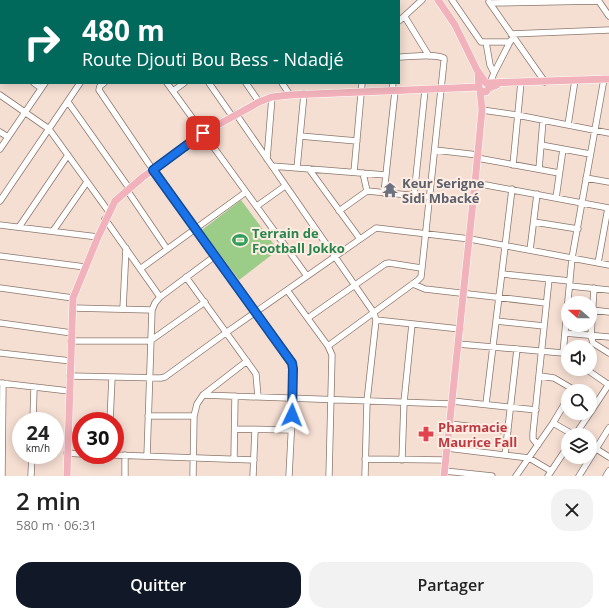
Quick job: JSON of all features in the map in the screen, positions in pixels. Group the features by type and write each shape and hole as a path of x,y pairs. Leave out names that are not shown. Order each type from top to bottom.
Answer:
{"main road":[{"path":"438,0 455,25 485,86 445,474"},
{"path":"67,476 73,298 85,267 105,219 115,201 128,189 203,133 234,115 272,97 304,94 426,90 521,82 606,79"}],"street":[{"path":"400,20 422,0"},
{"path":"452,0 480,41 486,42 511,37 609,30"},
{"path":"489,2 598,0 609,16"},
{"path":"489,2 511,37 545,82"},
{"path":"405,17 429,56"},
{"path":"485,86 494,73 511,37"},
{"path":"486,42 490,65 494,73"},
{"path":"328,346 374,314 420,279 442,89 444,58 429,56 400,57"},
{"path":"564,340 572,258 590,154 606,79"},
{"path":"568,125 575,80"},
{"path":"514,165 521,82"},
{"path":"0,201 79,84"},
{"path":"100,84 99,90 153,170 292,363 289,476"},
{"path":"168,84 307,276"},
{"path":"173,91 183,84"},
{"path":"210,84 272,166 356,285 374,314 376,320 367,401 365,476"},
{"path":"247,84 259,102"},
{"path":"283,84 290,95"},
{"path":"354,172 362,84"},
{"path":"384,192 394,91 393,84"},
{"path":"0,149 43,85"},
{"path":"414,196 426,90"},
{"path":"297,168 304,94"},
{"path":"0,95 49,129 109,212"},
{"path":"267,159 272,97"},
{"path":"68,102 167,249"},
{"path":"482,106 518,115 609,133"},
{"path":"538,169 543,120"},
{"path":"0,132 8,137"},
{"path":"300,136 356,141"},
{"path":"541,145 590,154"},
{"path":"556,198 563,149"},
{"path":"435,150 478,156 514,165 560,173"},
{"path":"19,227 68,155"},
{"path":"272,166 386,175"},
{"path":"309,169 360,239"},
{"path":"363,173 367,191"},
{"path":"586,178 609,182"},
{"path":"53,231 87,182"},
{"path":"475,183 608,208 598,263"},
{"path":"256,206 285,186"},
{"path":"486,404 512,190"},
{"path":"339,211 367,191 430,197"},
{"path":"140,269 246,192"},
{"path":"530,250 537,194"},
{"path":"105,219 160,297"},
{"path":"534,222 578,229"},
{"path":"0,225 98,237"},
{"path":"70,376 165,377 376,228 470,239 609,265"},
{"path":"123,309 126,247"},
{"path":"0,256 85,267"},
{"path":"147,456 152,310 160,297 215,256"},
{"path":"308,318 385,264 421,268"},
{"path":"502,274 549,279 609,290"},
{"path":"186,277 248,361 257,377 258,397"},
{"path":"538,446 534,439 549,279"},
{"path":"413,284 422,288 546,303"},
{"path":"0,288 73,298"},
{"path":"593,296 594,288"},
{"path":"287,290 328,346 333,360 329,476"},
{"path":"71,341 150,341 205,302"},
{"path":"73,308 152,310"},
{"path":"597,311 609,312"},
{"path":"376,320 460,329"},
{"path":"496,321 544,326"},
{"path":"0,323 72,333"},
{"path":"402,460 404,402 412,324"},
{"path":"591,332 593,343 609,352"},
{"path":"565,333 609,337"},
{"path":"458,344 561,353"},
{"path":"505,455 517,349"},
{"path":"0,353 71,362"},
{"path":"192,476 194,416 197,404 204,395 248,361"},
{"path":"540,376 559,380 565,384"},
{"path":"597,376 609,384 597,402"},
{"path":"110,412 112,377"},
{"path":"2,476 2,383 69,391"},
{"path":"33,412 34,387"},
{"path":"204,395 292,399 452,402 486,404 536,410"},
{"path":"234,459 235,396"},
{"path":"516,476 538,446 561,410"},
{"path":"148,416 194,416"},
{"path":"553,423 562,428"},
{"path":"450,424 508,431"},
{"path":"597,447 609,428"},
{"path":"235,429 291,430"},
{"path":"253,476 255,430"},
{"path":"447,448 529,458 550,474 561,457"},
{"path":"597,450 609,457"},
{"path":"124,476 125,455 254,460"},
{"path":"365,459 446,460"},
{"path":"31,476 32,464"},
{"path":"579,476 587,464"},
{"path":"606,476 609,471"},
{"path":"445,474 492,476"}],"green space":[{"name":"Terrain de Football Jokko","path":"241,200 278,250 239,280 202,230"}],"place":[{"name":"Keur Serigne Sidi Mbacké","path":"390,190"},
{"name":"Terrain de Football Jokko","path":"240,240"},
{"name":"Pharmacie Maurice Fall","path":"426,434"}],"route":[{"path":"203,133 153,170 292,363 292,415"}]}
